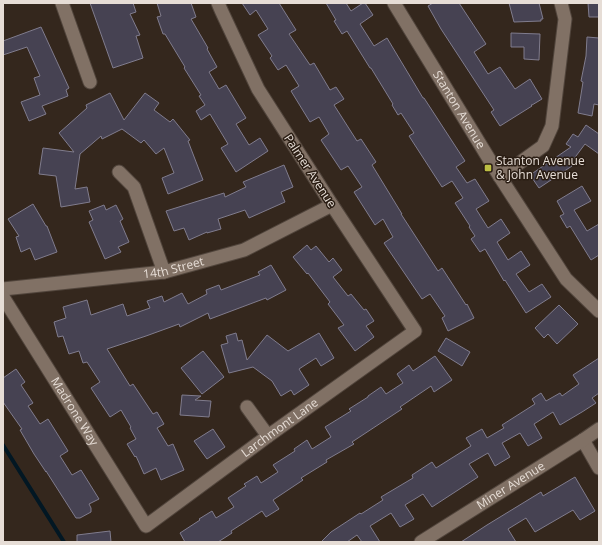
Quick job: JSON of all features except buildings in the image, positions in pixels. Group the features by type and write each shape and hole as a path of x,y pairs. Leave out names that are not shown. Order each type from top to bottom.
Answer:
{"street":[{"path":"62,3 90,82"},
{"name":"Palmer Avenue","path":"218,3 258,89 415,331"},
{"name":"Stanton Avenue","path":"394,3 500,177 566,279 599,310"},
{"path":"500,177 542,146 552,126 565,19 561,3"},
{"path":"119,172 134,187 164,272"},
{"name":"14th Street","path":"3,290 164,272 244,250 332,205"},
{"name":"Madrone Way","path":"3,297 146,526"},
{"name":"Larchmont Lane","path":"146,526 268,436 415,331"},
{"path":"247,408 268,436"},
{"name":"Miner Avenue","path":"421,542 599,429"},
{"path":"582,440 599,468"}],"waterway":[{"path":"3,445 64,542"}],"place":[{"name":"Stanton Avenue & John Avenue","path":"488,168"}]}
